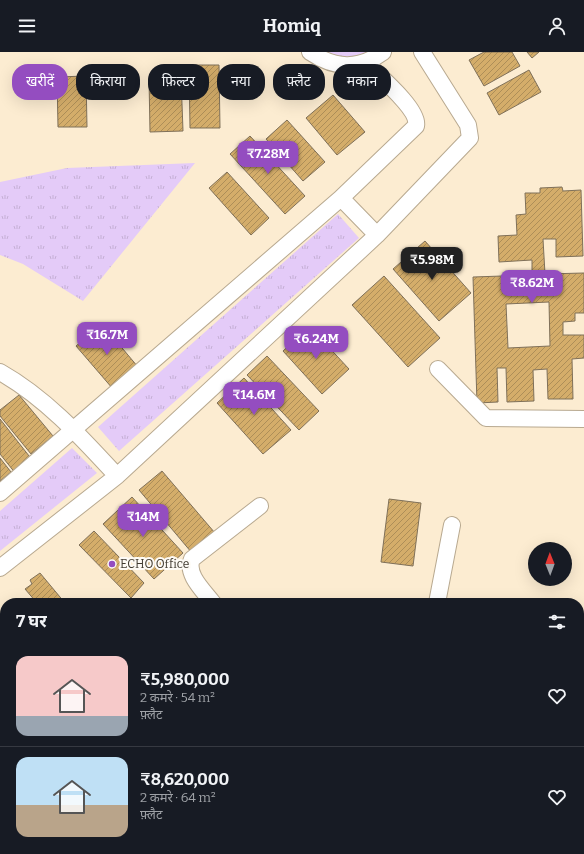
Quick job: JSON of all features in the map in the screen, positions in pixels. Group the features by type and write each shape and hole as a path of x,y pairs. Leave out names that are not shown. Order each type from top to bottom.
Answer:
{"street":[{"path":"310,52 323,61 344,66 366,63 383,52"},
{"path":"0,568 118,476 377,235 470,138 468,125 422,52"},
{"path":"0,493 341,198 416,126 417,121 412,110 366,63"},
{"path":"341,198 377,235"},
{"path":"438,369 486,418 584,419"},
{"path":"0,372 31,392 73,429 118,476"},
{"path":"209,598 191,573 190,563 192,559 260,506"},
{"path":"438,598 452,525"}],"green space":[{"path":"324,52 371,52 358,56 342,57"},
{"path":"195,163 83,301 23,264 0,255 0,182 67,168"},
{"path":"338,214 359,238 119,451 98,427"},
{"path":"72,448 97,473 0,551 0,511"}],"building":[{"path":"484,52 512,52 520,66 484,86 469,60"},
{"path":"527,52 539,52 532,58"},
{"path":"209,65 217,65 217,100 220,100 220,128 190,128 190,100 209,100"},
{"path":"529,70 541,92 499,115 487,93"},
{"path":"76,76 76,100 86,100 87,127 58,127 57,100 68,100 68,77"},
{"path":"333,95 333,100 337,100 365,132 337,155 306,118"},
{"path":"149,100 182,100 183,131 150,132"},
{"path":"287,120 325,162 303,181 266,139"},
{"path":"250,136 305,196 285,214 230,154"},
{"path":"227,172 269,218 251,235 209,188"},
{"path":"562,187 563,191 581,190 583,256 556,257 556,239 543,239 545,274 584,273 584,313 575,313 575,321 563,322 563,335 584,335 584,358 572,359 573,399 548,399 547,369 533,370 534,401 507,402 506,368 497,368 498,402 477,403 473,277 532,275 532,260 499,262 498,236 517,235 516,215 526,214 525,193 540,193 540,188","holes":["549,302 550,346 508,348 506,304"]},
{"path":"425,241 471,293 439,321 393,269"},
{"path":"384,276 440,338 408,367 352,305"},
{"path":"102,324 138,367 113,389 76,346"},
{"path":"310,327 349,369 322,394 283,351"},
{"path":"267,356 319,411 299,430 247,375"},
{"path":"244,378 291,430 263,454 217,403"},
{"path":"19,395 53,436 31,454 0,416 0,410"},
{"path":"0,419 33,461 16,474 0,454"},
{"path":"0,458 11,472 0,481"},
{"path":"162,471 215,533 192,553 139,490"},
{"path":"132,497 183,553 154,579 103,524"},
{"path":"389,499 421,503 413,566 381,562"},
{"name":"ECHO Office","path":"94,531 144,583 131,598 79,545"},
{"path":"40,573 61,598 33,598 25,589 32,584 30,580"}],"place":[{"name":"ECHO Office","path":"112,564"}]}
